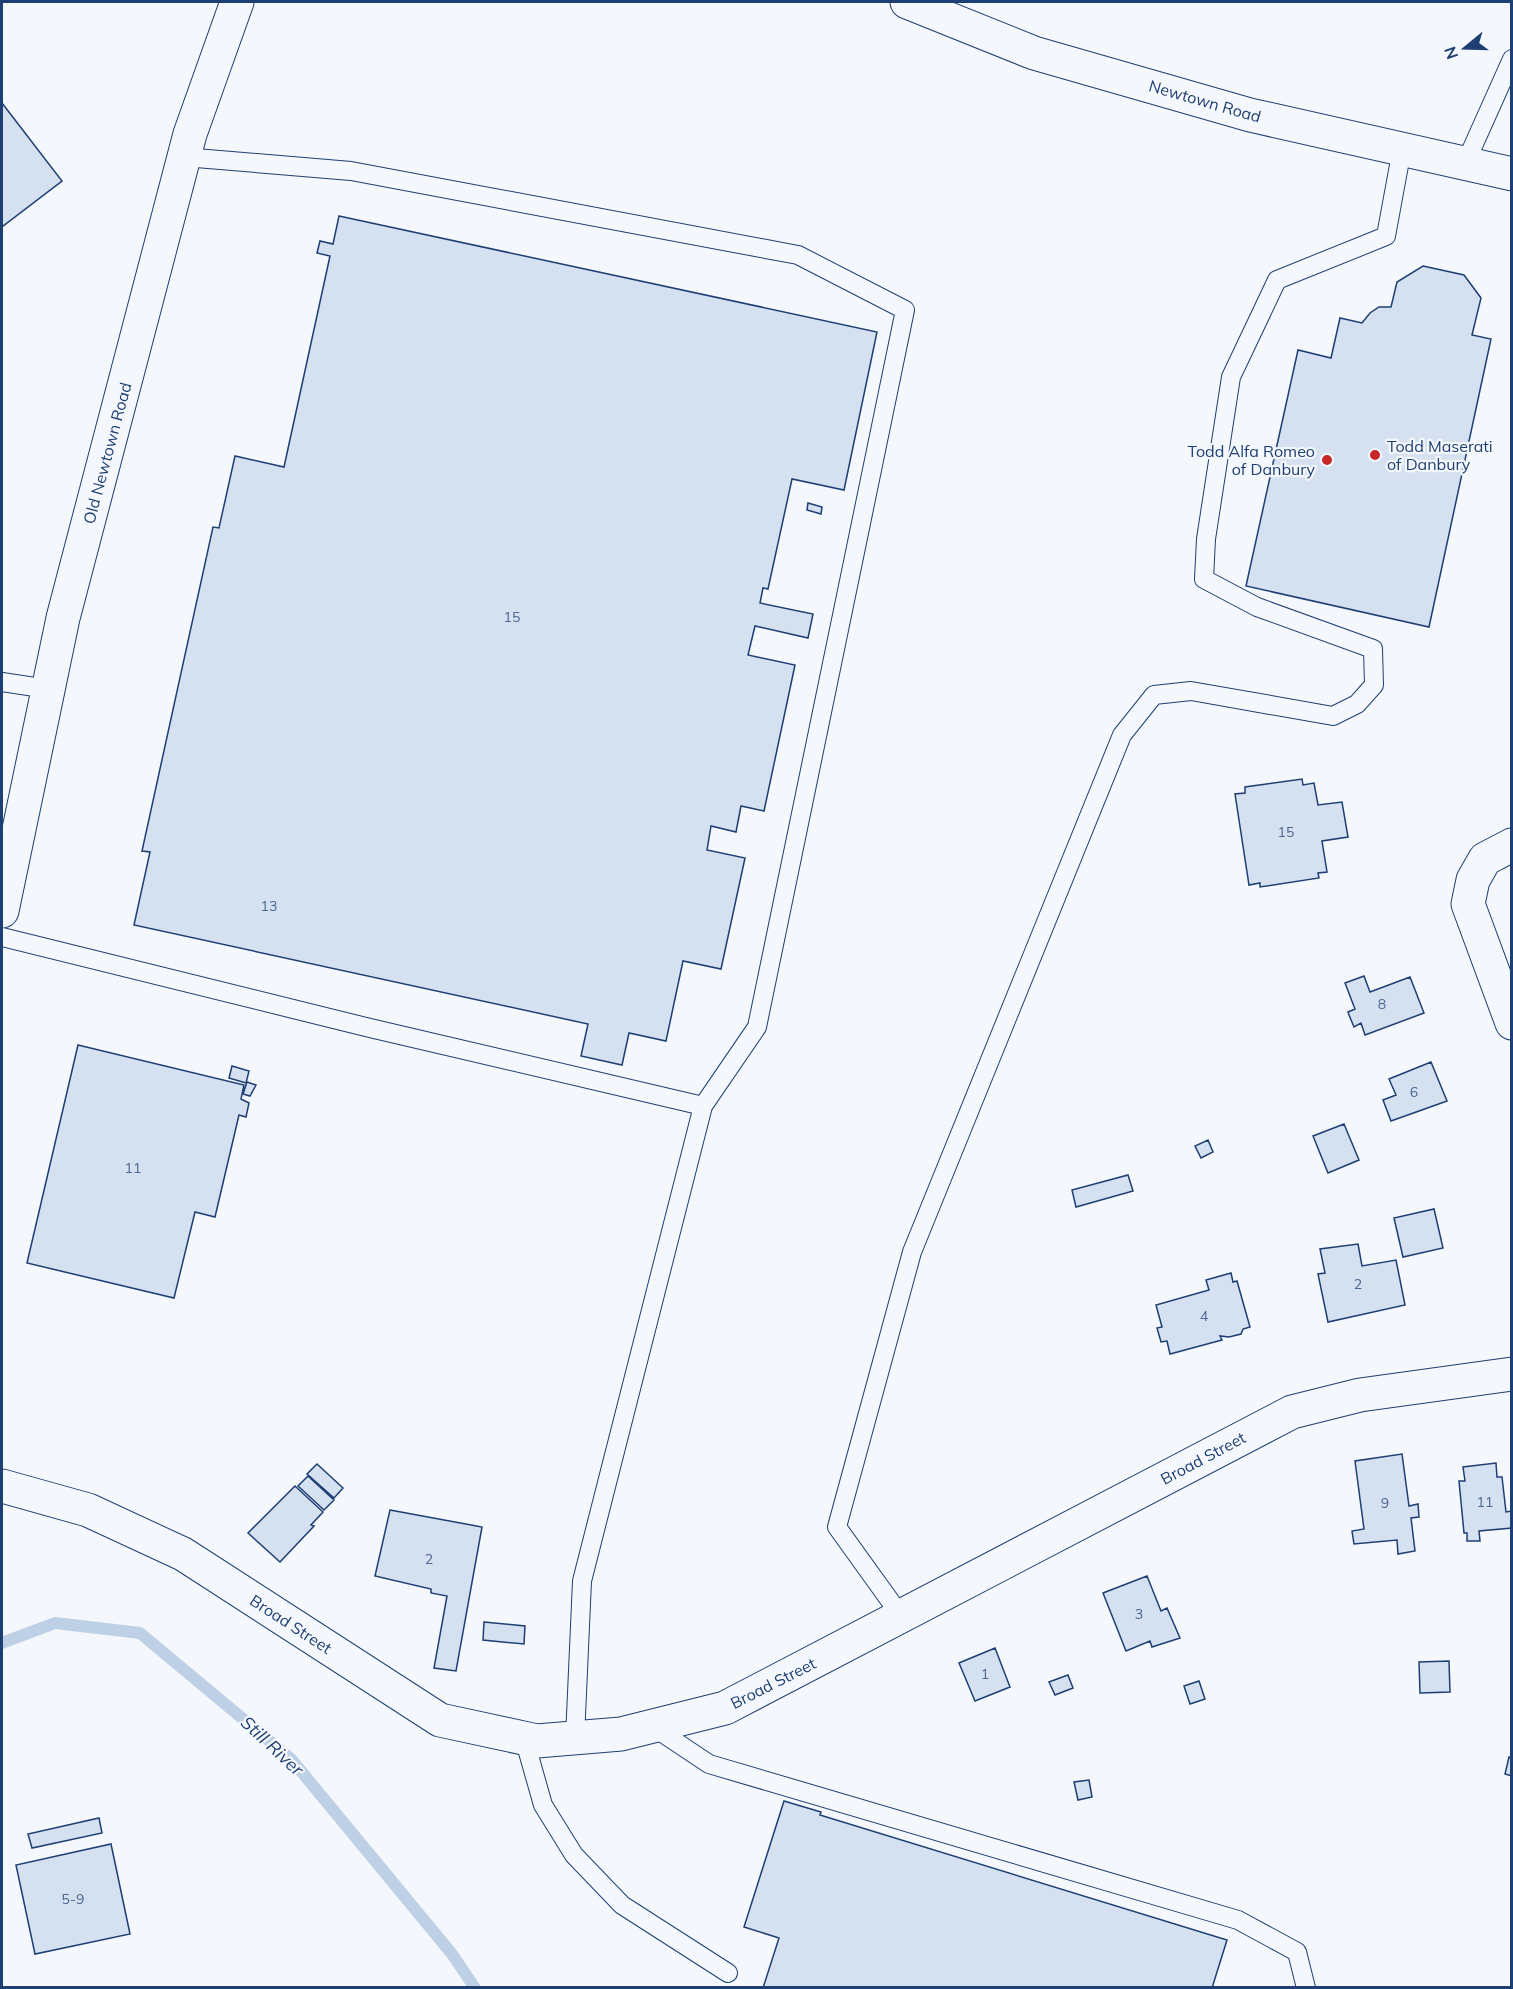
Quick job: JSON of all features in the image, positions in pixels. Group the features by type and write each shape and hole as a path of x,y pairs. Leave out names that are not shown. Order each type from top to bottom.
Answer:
{"street":[{"name":"Old Newtown Road","path":"2,910 63,618 184,157 237,2"},
{"name":"Newtown Road","path":"907,2 1034,52 1250,115 1512,174"},
{"path":"1512,845 1485,859 1473,880 1468,904 1512,1023"},
{"name":"Broad Street","path":"2,1486 88,1510 183,1554 440,1720 537,1741 621,1734 725,1708 1292,1412 1360,1395 1512,1374"}],"lane":[{"path":"1465,164 1512,59"},
{"path":"901,1616 837,1527 912,1252 1122,735 1154,695 1191,691 1333,716 1357,704 1374,685 1373,650 1257,607 1204,579 1206,539 1231,377 1277,280 1386,236 1402,149"},
{"path":"184,157 351,171 798,255 905,310 757,1027 703,1106 582,1581 575,1738"},
{"path":"2,682 48,688"},
{"path":"2,937 370,1029 703,1106"},
{"path":"652,1726 709,1764 1238,1920 1297,1952 1306,1988"},
{"path":"524,1738 543,1804 574,1855 622,1905 728,1973"}],"building":[{"path":"2,103 62,181 3,226 2,224"},
{"path":"339,216 877,332 844,490 792,479 768,589 763,588 760,603 813,614 808,638 755,626 748,655 795,665 764,811 741,806 736,832 711,826 707,850 745,858 721,969 683,961 666,1041 629,1033 622,1065 581,1056 588,1024 134,925 150,852 142,851 213,527 219,528 235,456 284,467 330,256 317,253 320,241 333,244"},
{"path":"1423,266 1464,275 1481,298 1472,335 1491,339 1429,627 1246,586 1298,350 1331,358 1340,318 1362,323 1379,307 1391,307 1397,282"},
{"path":"808,503 822,507 821,514 807,510"},
{"path":"1302,779 1303,785 1314,783 1318,805 1342,802 1348,837 1322,841 1327,872 1318,873 1319,878 1260,887 1260,883 1249,885 1235,794 1245,793 1245,787"},
{"path":"1364,976 1370,992 1410,977 1424,1013 1365,1035 1361,1023 1354,1027 1349,1015 1348,1012 1355,1009 1345,983"},
{"path":"78,1045 244,1085 241,1099 249,1103 246,1117 239,1115 215,1217 195,1212 174,1298 27,1263"},
{"path":"1431,1062 1447,1101 1391,1121 1383,1100 1396,1095 1389,1079"},
{"path":"232,1066 249,1071 246,1083 229,1078"},
{"path":"247,1082 256,1085 250,1096 243,1094"},
{"path":"1344,1124 1359,1160 1328,1173 1313,1136"},
{"path":"1208,1140 1213,1152 1201,1158 1195,1146"},
{"path":"1128,1175 1133,1191 1076,1207 1072,1190"},
{"path":"1434,1209 1443,1248 1403,1257 1394,1218"},
{"path":"1358,1244 1362,1266 1396,1260 1405,1305 1328,1322 1318,1274 1325,1273 1320,1249"},
{"path":"1231,1273 1233,1282 1237,1281 1250,1327 1243,1329 1241,1334 1229,1337 1220,1336 1222,1340 1170,1354 1167,1341 1161,1342 1157,1328 1162,1327 1156,1305 1209,1290 1206,1280"},
{"path":"1402,1454 1409,1506 1418,1504 1419,1517 1411,1518 1415,1551 1398,1554 1397,1540 1354,1544 1352,1531 1364,1529 1355,1461"},
{"path":"1496,1463 1497,1477 1502,1477 1506,1512 1512,1511 1512,1528 1479,1531 1480,1541 1467,1541 1467,1533 1464,1533 1459,1481 1465,1481 1463,1467"},
{"path":"317,1464 343,1488 334,1498 307,1474"},
{"path":"308,1476 334,1500 324,1510 298,1486"},
{"path":"295,1486 323,1512 311,1525 314,1526 280,1562 248,1533"},
{"path":"390,1510 482,1527 456,1671 434,1668 447,1596 431,1593 431,1589 375,1576"},
{"path":"1147,1576 1161,1611 1167,1608 1180,1638 1152,1647 1150,1641 1126,1651 1103,1593"},
{"path":"484,1622 525,1626 524,1644 483,1640"},
{"path":"995,1648 1010,1687 975,1701 959,1663"},
{"path":"1449,1661 1450,1692 1420,1693 1419,1662"},
{"path":"1068,1675 1073,1688 1055,1695 1049,1682"},
{"path":"1199,1681 1205,1699 1190,1704 1184,1686"},
{"path":"1509,1757 1512,1758 1512,1776 1505,1774"},
{"path":"1089,1780 1092,1797 1078,1800 1074,1782"},
{"path":"784,1801 821,1812 820,1815 1227,1940 1212,1988 763,1988 779,1938 744,1927"},
{"path":"99,1818 102,1833 32,1848 28,1834"},
{"path":"111,1844 130,1934 35,1954 16,1865"}],"waterway":[{"name":"Still River","path":"2,1643 55,1623 140,1633 291,1759 452,1954 475,1988"}],"place":[{"name":"Todd Maserati of Danbury","path":"1375,455"},
{"name":"Todd Alfa Romeo of Danbury","path":"1327,460"}]}
